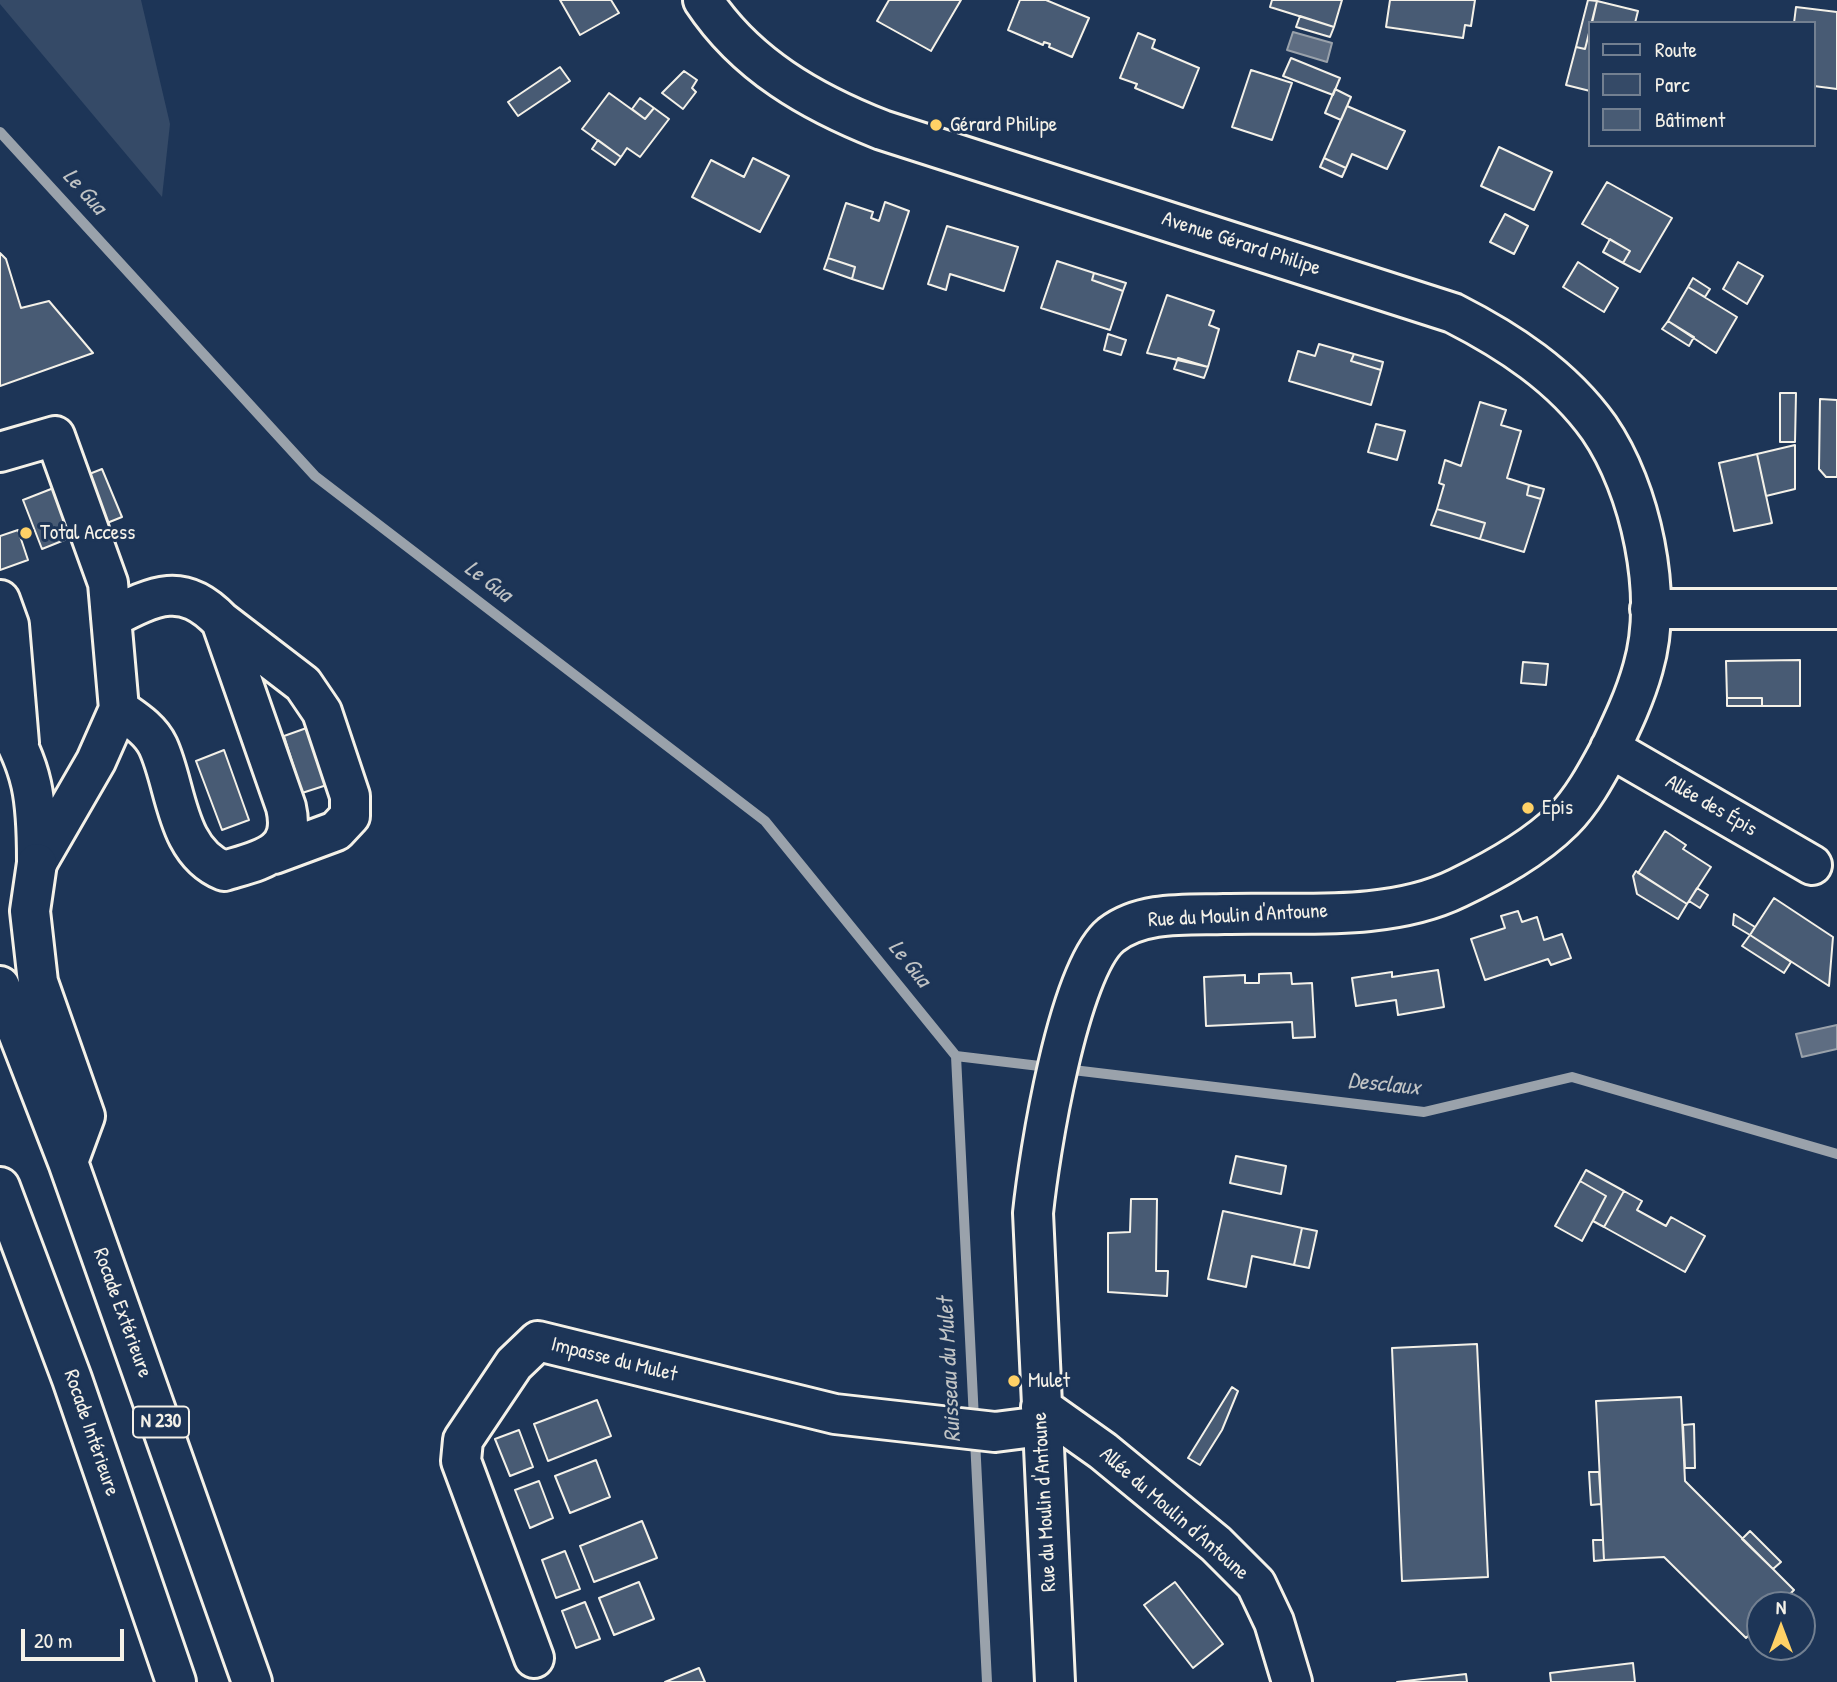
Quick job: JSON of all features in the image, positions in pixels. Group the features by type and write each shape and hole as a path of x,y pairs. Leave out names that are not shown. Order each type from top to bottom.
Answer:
{"main road":[{"name":"Avenue Gérard Philipe","path":"704,0 750,58 796,89 842,114 882,130 1453,313 1505,340 1561,385 1598,427 1619,464 1642,526 1650,608"},
{"path":"0,452 55,436 108,583 119,709 96,761 37,863"},
{"path":"111,618 156,598 182,594 203,602 221,621 303,684 322,712 350,796 349,816 336,831 274,854 223,871 211,866 198,854 186,830 158,745 147,730 119,709"},
{"path":"0,600 9,625 9,728 37,802 37,863 30,911 38,982 85,1116 68,1162"},
{"path":"1650,608 1837,609"},
{"name":"Rue du Moulin d'Antoune","path":"1055,1682 1033,1213 1038,1157 1070,1020 1087,966 1106,939 1128,922 1172,915 1359,911 1407,904 1454,891 1505,863 1563,821 1596,775 1624,722 1644,665 1650,608"},
{"path":"221,621 290,824 285,840 274,854"},
{"name":"Allée des Épis","path":"1610,748 1812,865"},
{"name":"Rocade Extérieure","path":"0,986 68,1162 252,1682"},
{"name":"Rocade Intérieure","path":"0,1187 72,1380 176,1682"},
{"name":"Impasse du Mulet","path":"534,1658 461,1461 463,1440 514,1364 538,1341 835,1414 974,1430 1042,1417"},
{"name":"Allée du Moulin d'Antoune","path":"1042,1417 1103,1451 1216,1544 1256,1584 1274,1622 1292,1682"}],"green space":[{"path":"0,0 141,0 170,124 162,197 0,4"}],"shaded area":[{"path":"1293,32 1332,43 1327,62 1287,50"},
{"path":"1837,1025 1837,1049 1802,1057 1796,1034"}],"building":[{"path":"560,0 611,0 619,13 580,35"},
{"path":"889,0 961,0 931,51 877,21"},
{"path":"1020,0 1046,0 1089,18 1072,57 1049,47 1050,44 1044,42 1043,45 1008,30"},
{"path":"1272,0 1342,0 1334,27 1270,7"},
{"path":"1390,0 1475,0 1471,26 1465,25 1463,38 1386,27"},
{"path":"1588,0 1597,1 1592,21 1588,21 1585,49 1576,47"},
{"path":"1597,1 1638,11 1636,21 1592,21"},
{"path":"1796,7 1837,12 1837,89 1816,86 1816,21 1794,21"},
{"path":"1300,16 1334,27 1330,37 1296,27"},
{"path":"1138,33 1155,40 1152,48 1199,68 1183,108 1135,88 1137,84 1120,78"},
{"path":"1588,37 1588,90 1566,85 1576,47 1585,49"},
{"path":"1291,58 1340,78 1333,95 1283,76"},
{"path":"560,67 570,81 518,116 508,102"},
{"path":"1251,70 1292,83 1272,140 1232,127"},
{"path":"684,71 697,80 692,88 696,92 683,109 662,93"},
{"path":"1335,89 1351,97 1341,120 1325,113"},
{"path":"609,93 645,119 654,108 669,119 640,157 627,148 621,157 582,129"},
{"path":"640,98 654,108 645,119 632,109"},
{"path":"1347,106 1405,131 1387,169 1352,154 1346,168 1324,158"},
{"path":"598,140 621,157 615,165 592,149"},
{"path":"1499,147 1552,172 1534,210 1481,186"},
{"path":"753,158 789,176 760,232 692,197 711,160 744,177"},
{"path":"1324,158 1346,168 1342,177 1320,167"},
{"path":"1607,182 1672,218 1640,272 1623,263 1630,251 1582,224"},
{"path":"885,202 909,211 883,289 852,279 855,267 828,258 846,203 873,212 871,218 879,221"},
{"path":"1505,214 1528,226 1514,254 1490,242"},
{"path":"947,226 1018,247 1004,291 950,274 946,290 928,284"},
{"path":"1610,239 1630,251 1623,263 1603,252"},
{"path":"0,253 6,259 21,308 49,301 93,353 0,386"},
{"path":"828,258 855,267 852,279 824,269"},
{"path":"1057,261 1094,273 1092,280 1123,291 1110,330 1041,308"},
{"path":"1578,262 1618,288 1604,312 1563,287"},
{"path":"1738,262 1763,276 1747,304 1723,289"},
{"path":"1094,273 1126,283 1123,291 1092,280"},
{"path":"1693,278 1710,289 1705,297 1688,287"},
{"path":"1688,287 1737,317 1716,353 1668,321"},
{"path":"1167,295 1214,311 1209,325 1219,329 1208,367 1147,353"},
{"path":"1668,321 1694,337 1689,346 1662,329"},
{"path":"1108,334 1126,340 1121,355 1104,350"},
{"path":"1319,344 1354,354 1351,361 1381,370 1371,405 1289,381 1298,351 1315,356"},
{"path":"1354,354 1383,362 1381,370 1351,361"},
{"path":"1178,358 1208,367 1204,378 1174,369"},
{"path":"1780,393 1796,393 1795,442 1780,442"},
{"path":"1820,399 1837,400 1837,477 1826,477 1819,469"},
{"path":"1480,402 1506,410 1501,425 1521,431 1507,478 1529,485 1527,495 1541,499 1524,552 1480,539 1485,523 1437,509 1444,485 1439,483 1445,460 1461,466"},
{"path":"1376,424 1405,431 1397,460 1368,452"},
{"path":"1795,445 1795,489 1766,496 1757,454"},
{"path":"1757,454 1772,523 1734,531 1719,463"},
{"path":"102,469 122,517 42,549 23,500"},
{"path":"1529,485 1544,489 1541,499 1527,495"},
{"path":"1437,509 1485,523 1480,539 1431,525"},
{"path":"18,530 28,560 0,570 0,536"},
{"path":"1800,660 1800,706 1762,706 1762,698 1727,698 1726,661"},
{"path":"1523,662 1548,664 1546,685 1521,683"},
{"path":"1727,698 1762,698 1762,706 1727,706"},
{"path":"315,725 361,774 302,793 284,736"},
{"path":"224,750 249,820 222,830 196,761"},
{"path":"1665,831 1686,845 1683,849 1711,867 1687,904 1638,873"},
{"path":"1636,871 1687,904 1678,919 1637,894 1633,876"},
{"path":"1697,888 1708,895 1700,908 1689,901"},
{"path":"1774,898 1833,937 1829,986 1750,935"},
{"path":"1518,911 1522,922 1537,917 1544,940 1562,934 1571,958 1551,965 1548,959 1485,980 1471,939 1505,928 1501,916"},
{"path":"1734,914 1755,927 1750,935 1733,925"},
{"path":"1750,935 1791,962 1784,973 1742,946"},
{"path":"1438,970 1444,1007 1398,1015 1396,1000 1356,1006 1352,978 1392,972 1392,977"},
{"path":"1291,973 1292,984 1312,983 1315,1037 1293,1038 1292,1022 1206,1026 1204,977 1245,975 1245,983 1259,983 1259,974"},
{"path":"1236,1156 1286,1166 1281,1194 1230,1183"},
{"path":"1586,1170 1624,1191 1604,1227 1593,1221 1606,1196 1580,1181"},
{"path":"1580,1181 1606,1196 1582,1241 1555,1226"},
{"path":"1624,1191 1642,1201 1637,1210 1666,1226 1671,1217 1705,1236 1685,1272 1604,1227"},
{"path":"1131,1199 1157,1199 1156,1271 1168,1271 1167,1296 1108,1292 1108,1233 1130,1232"},
{"path":"1223,1211 1302,1228 1294,1265 1252,1256 1246,1287 1208,1279"},
{"path":"1302,1228 1317,1231 1309,1268 1294,1265"},
{"path":"1477,1344 1488,1577 1402,1581 1392,1348"},
{"path":"1232,1387 1238,1391 1222,1430 1200,1465 1188,1458"},
{"path":"1681,1397 1685,1481 1794,1590 1746,1591 1746,1638 1664,1557 1604,1560 1596,1401"},
{"path":"597,1400 611,1436 548,1461 534,1424"},
{"path":"1694,1424 1695,1468 1685,1468 1683,1425"},
{"path":"519,1430 533,1467 510,1476 495,1439"},
{"path":"596,1460 610,1497 570,1513 555,1476"},
{"path":"1589,1472 1599,1472 1601,1504 1591,1505"},
{"path":"539,1481 553,1518 530,1528 515,1490"},
{"path":"642,1521 657,1558 594,1582 580,1546"},
{"path":"1750,1531 1781,1562 1773,1569 1742,1539"},
{"path":"1593,1540 1603,1540 1604,1560 1594,1561"},
{"path":"565,1551 580,1589 556,1598 542,1560"},
{"path":"639,1582 654,1619 614,1635 599,1598"},
{"path":"1175,1582 1223,1644 1193,1668 1144,1605"},
{"path":"585,1602 600,1639 576,1648 562,1611"},
{"path":"1633,1663 1635,1682 1551,1682 1550,1673"},
{"path":"699,1668 705,1682 665,1682"},
{"path":"1466,1674 1467,1682 1397,1682"}],"waterway":[{"name":"Le Gua","path":"0,132 315,476 765,821 956,1056"},
{"name":"Desclaux","path":"956,1056 1424,1112 1572,1077 1837,1154"},
{"name":"Ruisseau du Mulet","path":"956,1056 987,1682"}],"place":[{"name":"Gérard Philipe","path":"936,125"},
{"name":"Total Access","path":"26,533"},
{"name":"Epis","path":"1528,808"},
{"name":"Mulet","path":"1014,1381"}]}
